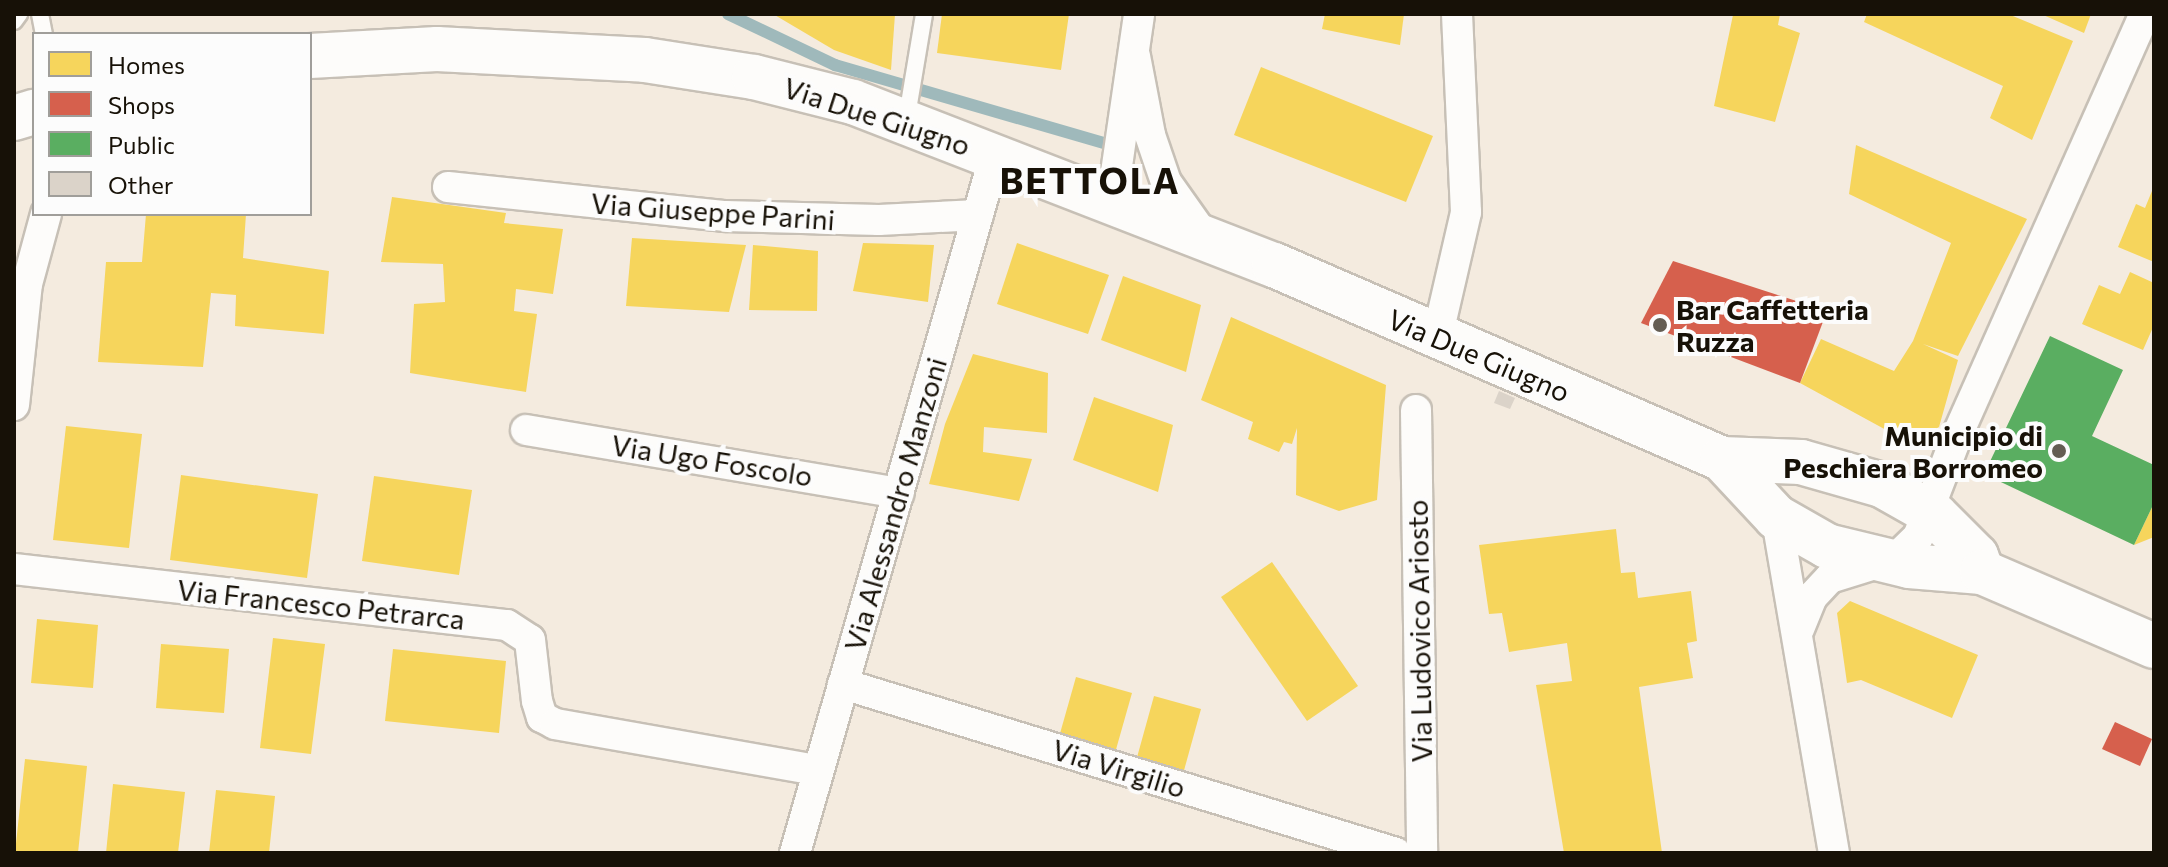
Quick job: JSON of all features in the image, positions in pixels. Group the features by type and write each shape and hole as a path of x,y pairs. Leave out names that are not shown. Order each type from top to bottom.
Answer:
{"main road":[{"name":"Via Due Giugno","path":"312,56 437,49 645,60 754,77 910,111 995,155 1205,237 1722,459"},
{"path":"1722,459 1801,462 1882,485 1928,510 1963,541 1982,572"},
{"path":"1722,459 1776,517 1827,546 1886,562 1982,572 2154,646"}],"street":[{"path":"1112,200 1139,14"},
{"path":"1437,338 1466,212 1457,14"},
{"path":"1799,629 1812,597 1830,578 1886,562 1912,546 2145,14"},
{"path":"1135,56 1150,135 1166,182 1205,237"},
{"name":"Via Alessandro Manzoni","path":"795,853 995,155"},
{"name":"Via Giuseppe Parini","path":"448,187 725,216 879,220 978,215"},
{"path":"14,405 27,284 45,216"},
{"path":"14,253 27,284"},
{"name":"Via Ludovico Ariosto","path":"1416,410 1422,853"},
{"name":"Via Ugo Foscolo","path":"526,430 899,493"},
{"path":"1801,462 1778,482 1776,517 1799,629 1834,853"},
{"name":"Via Francesco Petrarca","path":"14,569 507,625 530,640 537,701 542,717 555,724 817,770"},
{"name":"Via Virgilio","path":"843,684 1396,853"}],"lane":[{"path":"14,21 19,14"},
{"path":"910,111 919,68 924,14"}],"building: Homes":[{"path":"773,14 895,14 891,70 834,50"},
{"path":"942,14 1069,14 1061,70 937,53"},
{"path":"1325,14 1404,14 1400,45 1322,29"},
{"path":"1780,14 1778,25 1800,33 1775,122 1714,106 1733,15"},
{"path":"1867,14 2008,14 2073,41 2032,140 1990,118 2003,86 1864,22"},
{"path":"2041,14 2091,14 2084,33"},
{"path":"1261,67 1433,136 1406,202 1234,135"},
{"path":"1856,145 2027,219 1958,356 1923,344 1958,360 1939,427 1910,443 1800,383 1821,339 1894,371 1913,341 1951,243 1849,194"},
{"path":"2154,186 2154,262 2118,247 2136,204 2145,208"},
{"path":"392,197 506,213 504,223 563,229 553,294 516,289 514,311 537,314 526,392 410,373 414,304 445,302 443,264 381,262"},
{"path":"146,216 246,216 243,258 329,271 324,334 235,326 236,295 211,293 203,367 98,362 106,262 142,262"},
{"path":"632,238 746,245 729,312 626,306"},
{"path":"863,243 934,245 928,302 853,291"},
{"path":"1017,243 1109,275 1088,334 997,304"},
{"path":"753,245 818,251 817,311 749,310"},
{"path":"2130,272 2154,283 2154,325 2143,350 2082,324 2099,285 2120,294"},
{"path":"1123,276 1201,305 1186,372 1101,340"},
{"path":"1231,317 1386,385 1377,500 1339,511 1296,495 1297,428 1292,444 1284,442 1279,452 1248,439 1253,422 1201,400"},
{"path":"973,354 1048,373 1047,433 984,427 983,452 1032,459 1019,501 929,484 945,424"},
{"path":"1094,397 1173,425 1158,492 1073,460"},
{"path":"66,426 142,434 129,548 53,540"},
{"path":"181,475 318,494 307,578 170,560"},
{"path":"374,476 472,490 459,575 362,561"},
{"path":"2154,503 2154,537 2134,545"},
{"path":"1616,529 1621,573 1635,572 1638,598 1691,591 1697,641 1687,643 1693,678 1639,687 1662,853 1564,853 1536,685 1572,681 1567,643 1509,652 1502,613 1489,614 1479,545"},
{"path":"1272,562 1358,686 1307,721 1221,597"},
{"path":"1850,601 1978,655 1952,718 1861,680 1847,683 1837,613"},
{"path":"37,619 98,625 93,688 31,683"},
{"path":"273,638 325,644 311,754 260,748"},
{"path":"161,644 229,649 224,713 156,708"},
{"path":"393,649 506,661 499,733 385,721"},
{"path":"1076,677 1132,693 1115,753 1059,737"},
{"path":"1154,696 1201,709 1183,774 1136,761"},
{"path":"25,759 87,766 78,853 15,853"},
{"path":"113,784 185,792 178,853 106,853"},
{"path":"216,790 275,796 269,853 209,853"}],"building: Shops":[{"path":"1673,261 1827,311 1800,383 1641,323"},
{"path":"2115,722 2152,739 2140,766 2102,749"}],"building: Public":[{"name":"Municipio di Peschiera Borromeo","path":"2050,336 2123,370 2092,436 2154,465 2154,503 2134,545 1984,474"}],"building: Other":[{"path":"1499,391 1515,398 1510,409 1494,403"}],"waterway":[{"path":"728,14 835,65 1103,143"}],"place":[{"name":"Bar Caffetteria Ruzza","path":"1660,325"},
{"name":"Municipio di Peschiera Borromeo","path":"2059,451"}],"district":[{"name":"BETTOLA","path":"1090,180"}]}
